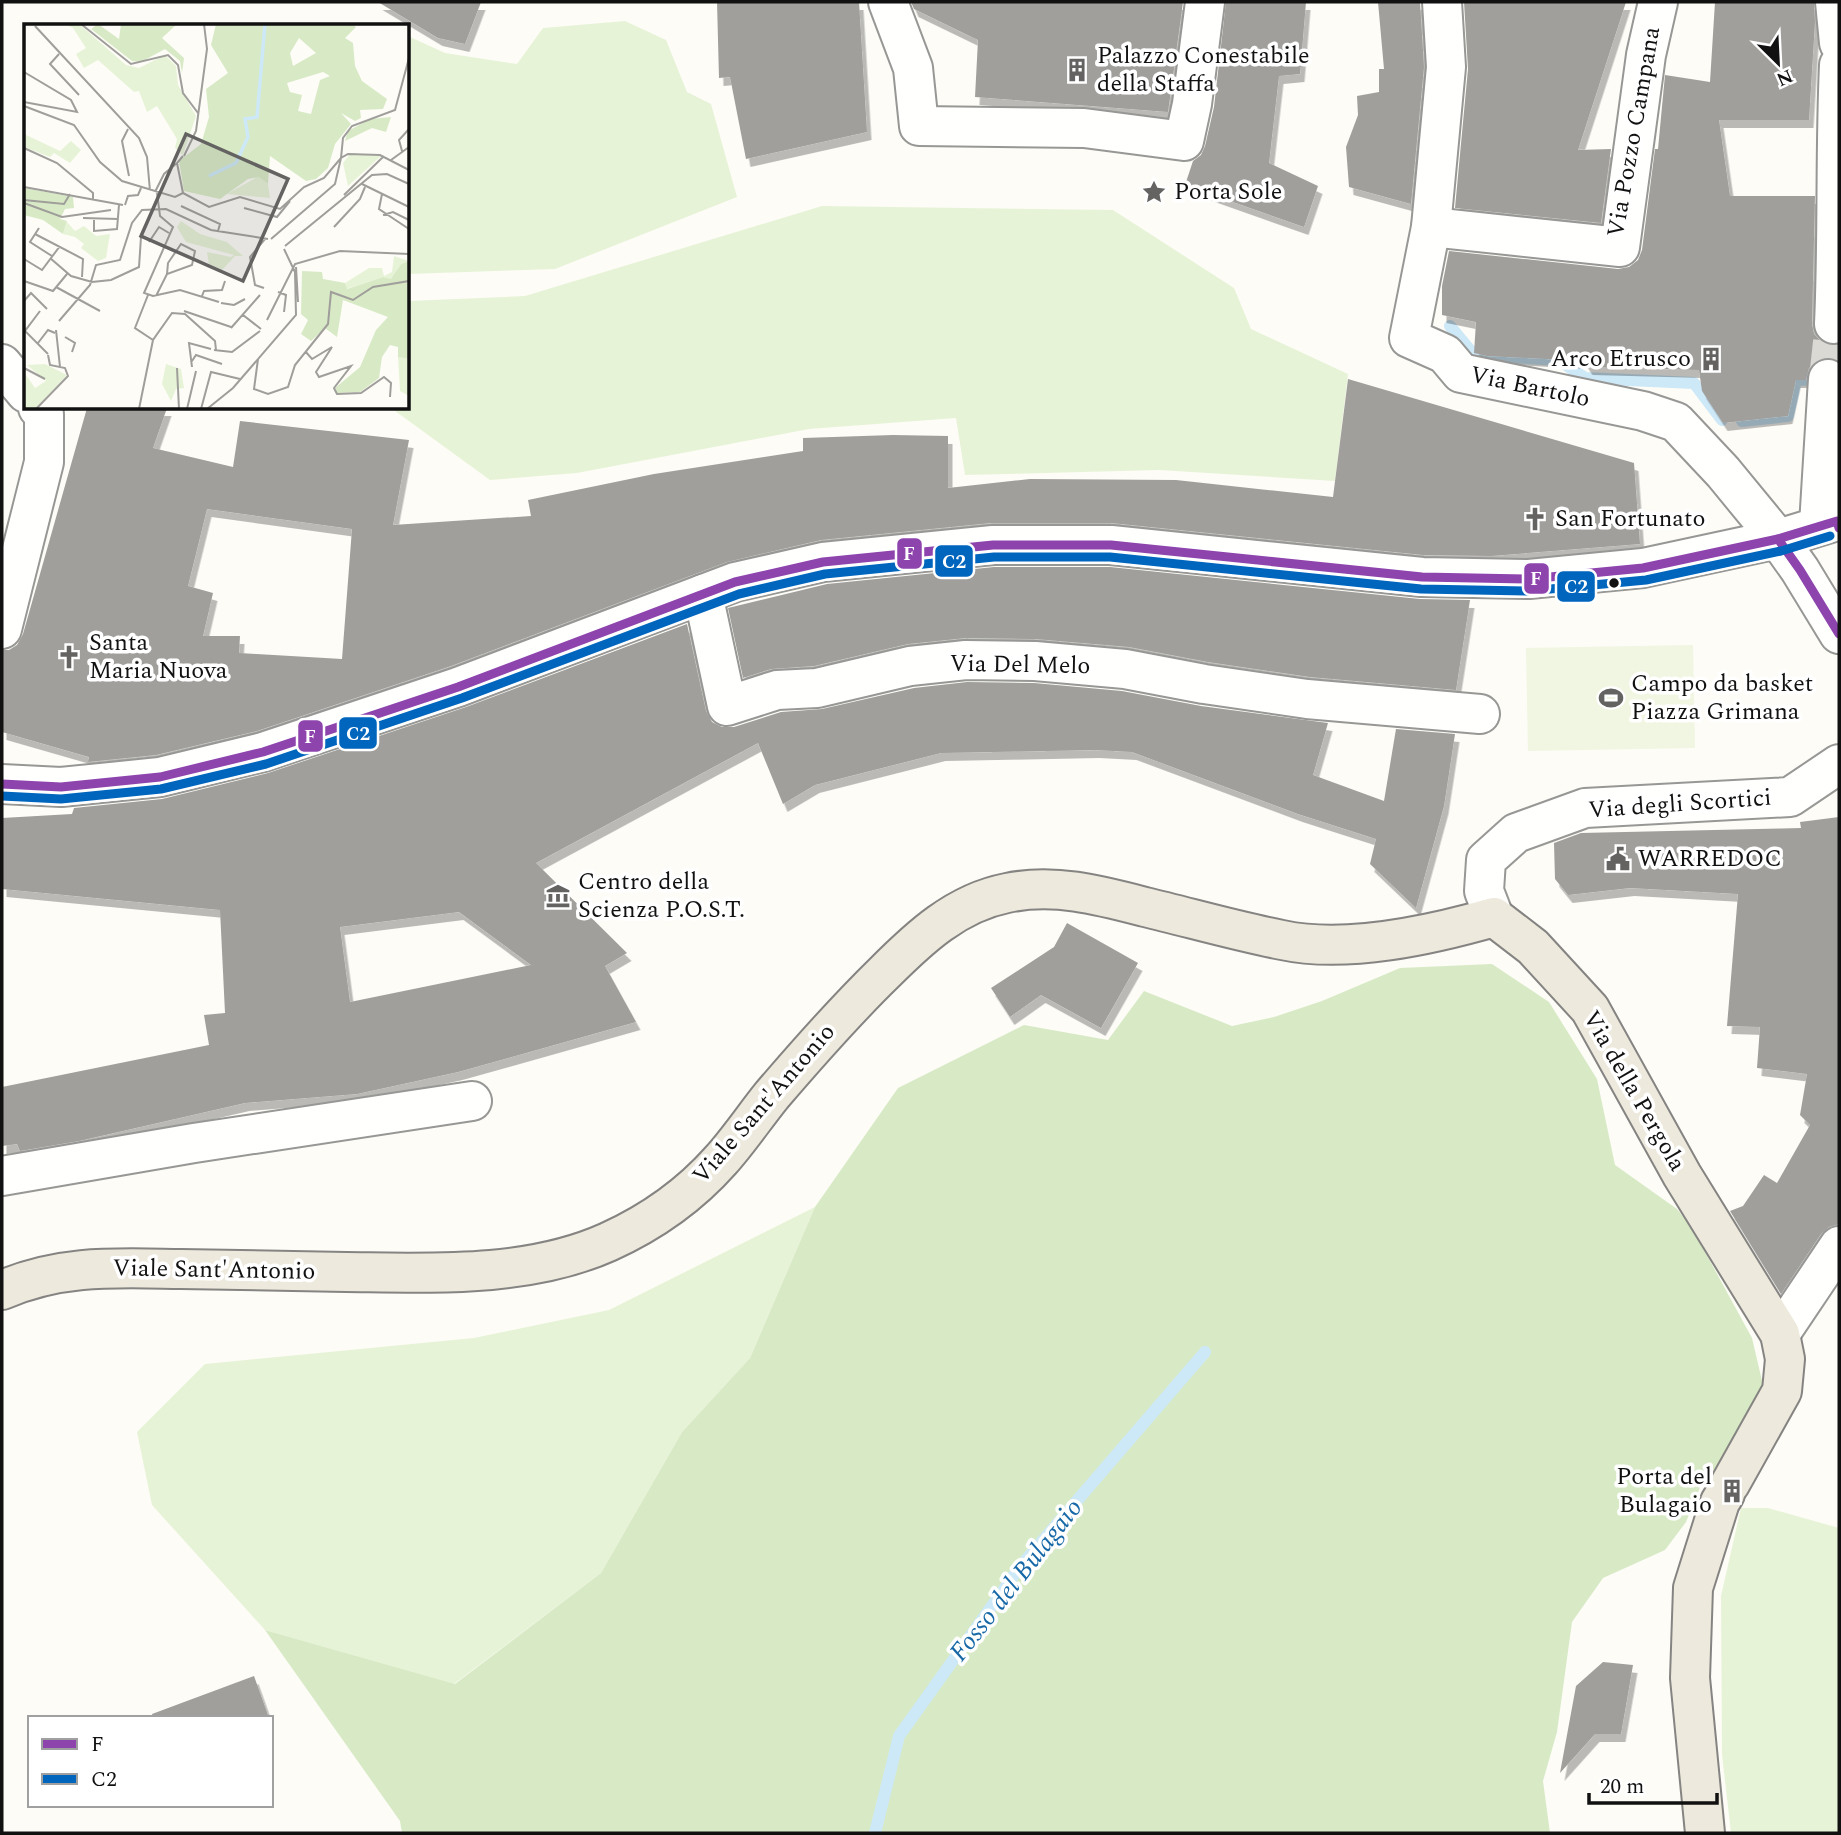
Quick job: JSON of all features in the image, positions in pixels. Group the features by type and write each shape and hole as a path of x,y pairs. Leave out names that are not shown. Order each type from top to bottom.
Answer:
{"main road":[{"name":"Viale Sant'Antonio","path":"2,1290 27,1279 92,1267 405,1273 482,1270 543,1263 605,1244 646,1222 674,1202 720,1161 832,1024 923,933 966,907 1006,893 1056,888 1094,894 1287,942 1374,942 1454,929 1494,917"},
{"name":"Via della Pergola","path":"1494,917 1533,947 1590,1009 1682,1175 1780,1334"},
{"path":"1705,1833 1690,1678 1693,1588 1720,1502 1782,1391 1785,1359 1780,1334"}],"street":[{"path":"888,2 913,68 919,127 1084,128 1184,141 1192,104 1205,2"},
{"name":"Via Bartolo","path":"1442,2 1446,67 1431,227 1409,338 1445,354 1461,373 1643,411 1676,422 1723,471 1778,539"},
{"name":"Via Pozzo Campana","path":"1431,227 1620,247 1646,55 1658,2"},
{"path":"1835,2 1839,43"},
{"path":"1834,324 1838,237 1836,128 1839,65"},
{"path":"2,365 24,391"},
{"path":"2,784 61,787 160,777 264,752 458,687 735,582 823,562 993,545 1111,545 1423,577 1529,579 1643,568 1778,539 1834,521 1829,379"},
{"path":"2,629 44,461 44,414 40,410"},
{"path":"1778,539 1839,634"},
{"name":"Via Del Melo","path":"703,594 727,706 777,690 817,688 910,666 966,660 1035,661 1125,669 1307,699 1480,714"},
{"name":"Via degli Scortici","path":"1494,917 1484,891 1486,860 1516,833 1585,808 1790,797 1839,764"},
{"path":"2,1176 194,1143 472,1101"},
{"path":"1780,1334 1839,1246"}],"green space":[{"path":"625,21 666,40 687,92 711,104 737,197 555,269 410,274 410,37 445,53 517,64 543,28"},
{"path":"822,206 1113,210 1234,288 1251,329 1348,374 1335,481 1159,470 965,475 956,418 809,429 577,473 490,480 394,410 410,410 410,301 525,296"},
{"name":"Campo da basket Piazza Grimana","path":"1693,645 1695,748 1528,751 1526,648"},
{"path":"1492,964 1549,1002 1597,1079 1615,1165 1677,1209 1692,1228 1752,1338 1763,1385 1753,1425 1718,1468 1705,1475 1686,1522 1665,1550 1603,1578 1572,1622 1557,1732 1543,1781 1550,1833 402,1833 400,1821 265,1630 455,1684 601,1573 682,1432 750,1358 815,1207 898,1088 1024,1025 1108,1040 1144,991 1232,1026 1274,1017 1322,1001 1400,968"},
{"path":"815,1207 750,1358 682,1432 601,1573 454,1684 265,1630 152,1505 137,1432 205,1364 474,1338 609,1310"},
{"path":"1741,1508 1768,1508 1839,1528 1839,1833 1731,1833 1722,1755 1721,1596"}],"building":[{"path":"378,2 481,2 465,44 438,38"},
{"path":"717,2 859,2 867,132 746,159 730,77 719,78"},
{"name":"Palazzo Conestabile della Staffa","path":"911,2 1183,2 1168,112 975,97 978,40 914,9"},
{"path":"1226,2 1306,2 1300,74 1279,76 1269,163 1318,186 1304,227 1185,185 1193,161 1201,155 1205,146 1214,107"},
{"path":"1378,2 1420,2 1424,67 1411,204 1349,187 1346,147 1358,115 1357,96 1379,92 1379,69 1384,69"},
{"path":"1464,2 1626,2 1578,150 1611,149 1601,223 1455,208 1468,69"},
{"path":"1715,2 1814,2 1809,120 1719,120 1730,196 1815,196 1812,324 1814,334 1822,342 1839,345 1839,360 1829,357 1819,359 1809,368 1806,380 1796,380 1788,416 1723,423 1702,391 1699,370 1588,367 1584,361 1474,353 1476,322 1442,315 1442,286 1449,251 1618,269 1629,267 1638,260 1642,250 1655,149 1658,149 1665,75 1710,82"},
{"path":"1348,379 1634,463 1640,544 1491,556 1423,555 1111,523 991,523 821,540 727,562 451,666 257,731 156,755 88,762 89,757 2,732 2,650 9,650 17,645 23,634 86,410 166,410 153,448 233,467 240,421 409,440 393,525 531,516 528,500 654,474 803,451 803,438 948,436 948,488 1030,479 1176,480 1333,497","holes":["207,509 352,529 342,659 239,653 240,636 203,636 213,593 188,586"]},
{"path":"994,567 1110,567 1420,599 1470,600 1456,690 1310,677 1129,647 1035,639 966,638 908,644 814,666 771,669 743,678 728,608 827,584"},
{"path":"687,624 706,711 712,722 722,727 734,727 781,712 822,709 914,688 967,682 1034,683 1122,691 1201,706 1328,723 1313,775 1384,801 1396,729 1455,734 1444,806 1416,908 1370,864 1376,839 1298,814 1132,752 1095,750 941,753 815,785 783,804 758,743 536,863 627,953 605,966 636,1022 458,1072 357,1094 245,1103 79,1141 20,1151 17,1144 2,1146 2,1087 209,1045 204,1015 225,1013 220,910 2,889 2,818 72,814 74,808 162,799 268,773 466,707","holes":["459,912 531,965 350,1002 340,927"]},
{"path":"1839,817 1839,1224 1829,1227 1821,1234 1781,1294 1730,1211 1743,1206 1764,1175 1777,1183 1810,1125 1800,1115 1807,1074 1757,1068 1760,1027 1727,1026 1738,894 1630,888 1568,895 1555,879 1554,843 1581,833 1801,828 1800,822"},
{"path":"1067,923 1138,963 1101,1028 1041,995 1010,1017 991,988 1054,947"},
{"path":"1603,1662 1633,1665 1621,1734 1595,1734 1560,1773 1576,1686"},
{"path":"254,1676 268,1716 152,1716"}],"waterway":[{"path":"1450,326 1474,355 1559,360 1585,378 1694,383 1722,420"},
{"path":"1742,421 1788,416 1796,380 1824,379"},
{"name":"Fosso del Bulagaio","path":"875,1833 899,1736 1019,1568 1205,1352"}],"tunnel":[{"path":"1828,379 1834,324"}],"transit line":[{"name":"F","path":"2,784 61,787 160,777 263,752 458,687 735,582 823,562 993,545 1111,545 1422,577 1529,579 1643,568 1778,539 1837,521 1839,528"},
{"name":"C2","path":"2,796 61,799 161,789 266,764 462,698 739,594 825,574 994,557 1110,557 1421,589 1529,591 1646,580 1781,551 1830,536"},
{"name":"F","path":"1778,539 1839,634"}],"place":[{"name":"Palazzo Conestabile della Staffa","path":"1077,70"},
{"name":"Porta Sole","path":"1154,192"},
{"name":"Arco Etrusco","path":"1711,359"},
{"name":"San Fortunato","path":"1535,519"},
{"name":"Santa Maria Nuova","path":"69,657"},
{"name":"Campo da basket Piazza Grimana","path":"1611,698"},
{"name":"WARREDOC","path":"1618,859"},
{"name":"Centro della Scienza P.O.S.T.","path":"558,896"},
{"name":"Porta del Bulagaio","path":"1732,1491"}]}
